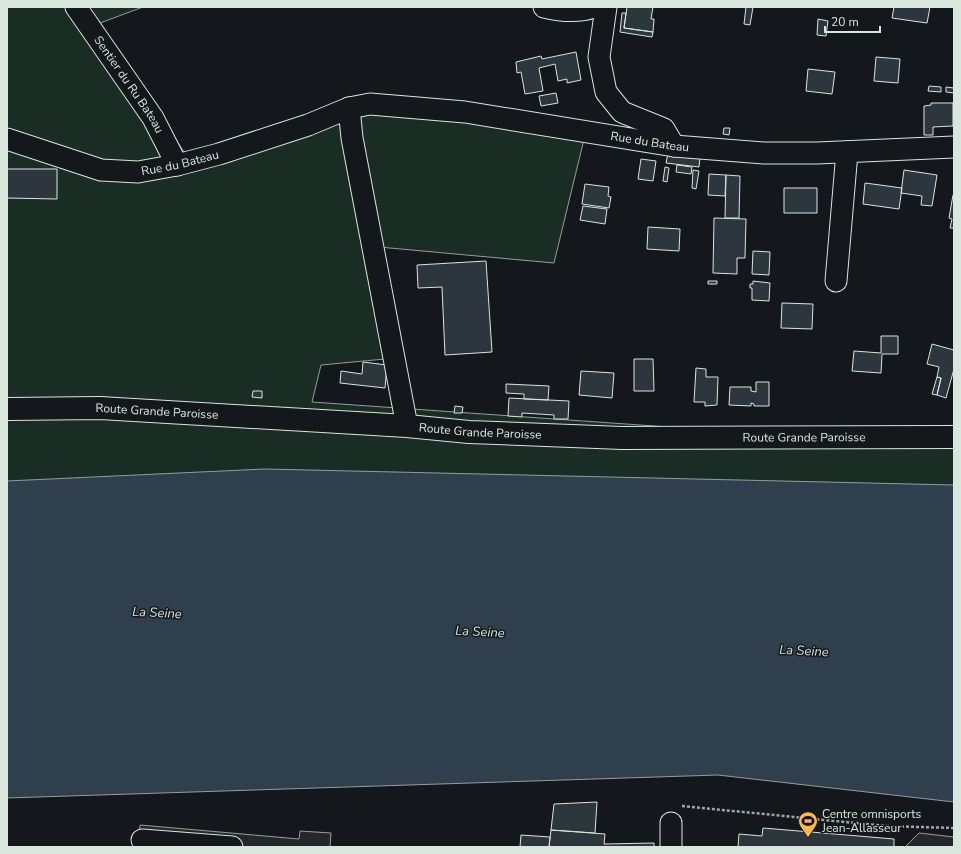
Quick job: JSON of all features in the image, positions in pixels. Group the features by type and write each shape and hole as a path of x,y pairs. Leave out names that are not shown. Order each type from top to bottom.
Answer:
{"main road":[{"name":"Route Grande Paroisse","path":"7,409 100,408 407,426 469,432 622,438 954,437"}],"street":[{"name":"Sentier du Ru Bateau","path":"76,7 153,118 177,166"},
{"path":"544,7 560,11 584,11 594,7"},
{"path":"606,7 599,57 606,92 622,112 664,129 674,146"},
{"name":"Rue du Bateau","path":"7,140 101,170 138,172 177,166 308,125 349,108 370,104 465,112 674,146 764,153 954,148"},
{"path":"349,108 352,138 407,426"},
{"path":"836,282 847,152"},
{"path":"671,823 671,847"},
{"path":"142,840 225,847"}],"path":[{"path":"671,823 672,806 886,826 954,828"}],"green space":[{"path":"7,7 143,7 100,23 188,158 348,105 586,131 554,263 379,247 385,359 321,365 312,402 954,447 954,495 7,489"}],"shaded area":[{"path":"140,825 299,839 300,831 331,833 330,847 138,847"},
{"path":"919,833 954,837 954,847 905,847"}],"water":[{"name":"La Seine","path":"265,469 954,485 954,802 718,775 7,798 7,481"}],"building":[{"path":"627,7 653,7 651,19 654,19 653,32 624,28"},
{"path":"746,7 753,7 750,25 744,24"},
{"path":"894,7 930,7 927,23 892,18"},
{"path":"622,13 626,13 624,28 653,32 652,37 620,32"},
{"path":"818,19 828,21 826,36 817,35"},
{"path":"576,52 581,80 567,83 567,79 558,81 555,64 539,68 543,91 525,94 521,72 517,73 516,62 541,56 542,59"},
{"path":"876,57 900,59 898,83 874,81"},
{"path":"808,69 835,72 832,94 806,91"},
{"path":"929,86 941,87 941,92 928,91"},
{"path":"946,87 954,88 954,93 946,92"},
{"path":"556,93 558,103 541,106 539,96"},
{"path":"931,103 953,103 953,126 933,127 933,135 924,135 924,106 931,105"},
{"path":"724,128 730,128 729,135 723,134"},
{"path":"668,153 700,157 699,167 666,163"},
{"path":"641,159 656,161 653,181 638,179"},
{"path":"677,165 692,167 691,174 676,172"},
{"path":"665,167 669,168 667,182 663,181"},
{"path":"7,169 57,169 57,199 7,198"},
{"path":"693,170 699,171 696,189 692,188"},
{"path":"904,170 937,175 932,206 921,205 922,196 901,193"},
{"path":"709,174 726,175 725,196 708,195"},
{"path":"726,175 740,176 739,218 725,218"},
{"path":"865,183 902,188 899,209 863,204"},
{"path":"585,184 609,187 608,196 611,197 609,208 582,204"},
{"path":"784,188 817,188 817,213 784,213"},
{"path":"953,195 954,228 950,228 952,219 949,218"},
{"path":"583,206 607,209 605,224 580,220"},
{"path":"714,218 746,219 745,258 737,258 737,274 713,273"},
{"path":"648,227 680,229 679,251 647,249"},
{"path":"753,251 770,252 769,275 752,274"},
{"path":"486,261 492,352 445,355 442,287 418,288 417,265"},
{"path":"708,281 717,281 717,284 708,284"},
{"path":"753,281 770,283 769,301 752,300 752,288 750,288 750,284 753,284"},
{"path":"782,303 813,304 812,329 781,328"},
{"path":"881,336 898,336 898,354 882,354 881,373 852,371 854,351 881,353"},
{"path":"932,344 954,350 954,369 946,398 937,395 941,378 937,377 939,367 927,364"},
{"path":"634,359 653,359 654,391 634,391"},
{"path":"363,362 387,365 385,388 340,383 341,371 362,374"},
{"path":"696,368 706,369 706,377 718,377 717,405 705,406 705,402 694,402"},
{"path":"581,371 614,373 612,398 579,395"},
{"path":"937,377 941,378 937,395 932,394"},
{"path":"756,382 769,382 769,406 754,406 754,404 751,403 751,406 729,405 730,387 751,387 751,391 756,392"},
{"path":"506,384 549,386 548,400 524,399 524,394 506,393"},
{"path":"253,391 262,391 262,398 252,397"},
{"path":"509,398 569,401 568,419 554,419 554,415 522,413 522,417 508,416"},
{"path":"455,406 463,407 462,413 454,413"},
{"path":"597,802 595,833 551,830 554,804"},
{"name":"Centre omnisports Jean-Allasseur","path":"763,828 894,839 894,847 738,847 739,834 762,836"},
{"path":"551,830 605,834 604,844 654,843 654,847 549,847"},
{"path":"521,835 550,837 549,847 520,847"}],"place":[{"name":"Centre omnisports Jean-Allasseur","path":"808,838"}]}
